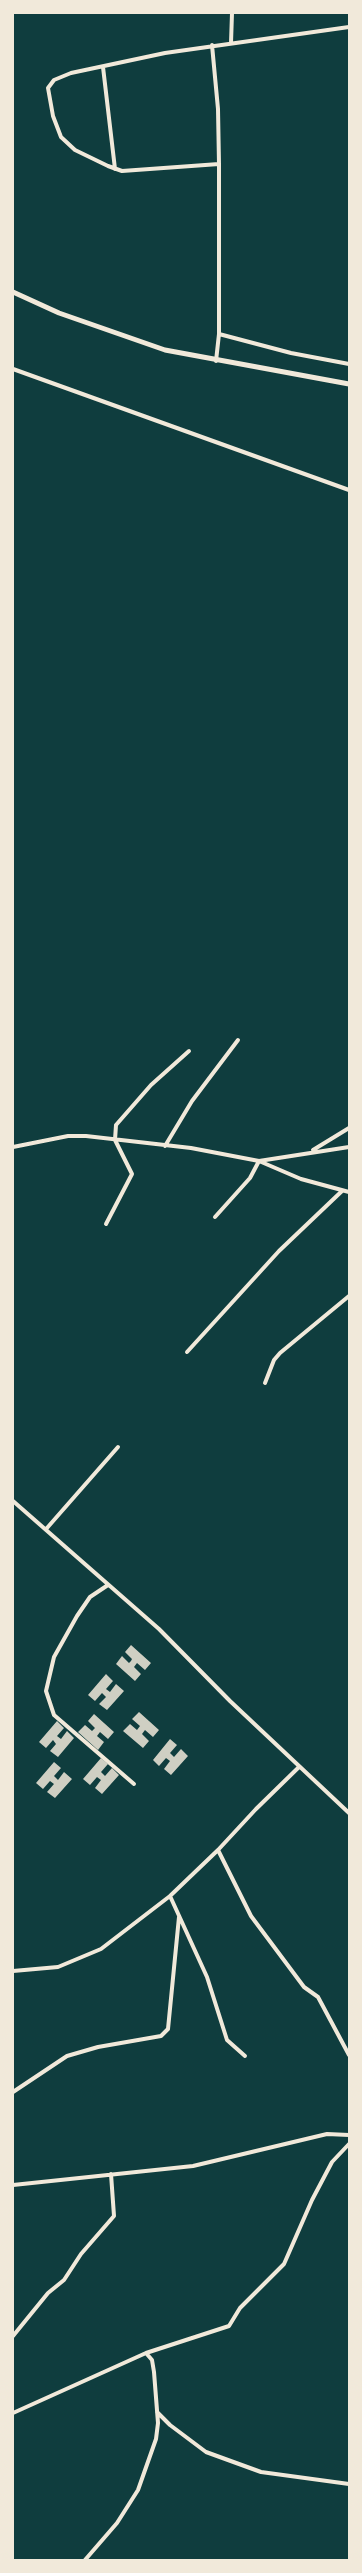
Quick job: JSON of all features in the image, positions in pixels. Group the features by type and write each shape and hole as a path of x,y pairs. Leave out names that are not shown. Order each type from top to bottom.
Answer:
{"street":[{"path":"230,43 232,13"},
{"path":"219,164 122,172 115,169 76,150 61,137 53,116 48,88 54,80 71,73 212,45 349,27"},
{"path":"212,45 218,109 219,164 219,334 216,361"},
{"path":"103,67 115,169"},
{"path":"13,292 59,314 165,350 216,361 349,384"},
{"path":"219,334 291,353 349,364"},
{"path":"13,369 349,490"},
{"path":"164,1146 192,1101 238,1040"},
{"path":"106,1224 132,1174 115,1140 116,1125 151,1085 189,1051"},
{"path":"311,1152 349,1128"},
{"path":"13,1146 68,1136 164,1146 259,1161 283,1159 311,1152 349,1147"},
{"path":"259,1161 301,1179 349,1192"},
{"path":"215,1217 250,1178 259,1161"},
{"path":"187,1352 279,1251 342,1191"},
{"path":"265,1383 274,1360 280,1353 349,1296"},
{"path":"46,1528 118,1447"},
{"path":"13,1500 159,1629 230,1701 349,1813"},
{"path":"108,1585 90,1597 77,1616 54,1657 46,1691 54,1715 134,1784"},
{"path":"13,1971 58,1967 101,1950 170,1896 218,1850 256,1809 299,1767"},
{"path":"218,1850 251,1916 304,1987 318,1997 349,2055"},
{"path":"170,1896 207,1977 227,2040 244,2056"},
{"path":"13,2092 67,2056 98,2047 161,2036 168,2029 179,1917"},
{"path":"13,2185 193,2166 327,2134 349,2135"},
{"path":"13,2413 36,2404 70,2385 146,2353 229,2326 240,2308 284,2264 312,2200 332,2162 349,2144"},
{"path":"13,2336 21,2329 48,2293 64,2280 81,2254 114,2216 111,2174"},
{"path":"85,2560 117,2523 138,2490 156,2439 157,2412 153,2366 152,2360 146,2353"},
{"path":"157,2412 170,2425 206,2452 261,2472 349,2484"}],"building":[{"path":"131,1645 151,1663 145,1670 137,1663 134,1667 141,1674 135,1681 116,1664 122,1656 129,1663 131,1661 132,1659 125,1652"},
{"path":"106,1674 113,1681 106,1689 110,1692 116,1684 124,1691 107,1710 99,1704 106,1697 102,1693 95,1701 88,1695"},
{"path":"139,1712 159,1730 153,1737 145,1730 142,1734 149,1741 143,1748 123,1731 130,1724 137,1730 140,1726 132,1719"},
{"path":"94,1714 114,1732 108,1739 100,1732 97,1736 104,1742 98,1750 78,1732 85,1725 92,1731 95,1728 88,1721"},
{"path":"57,1721 64,1728 57,1736 61,1739 67,1731 74,1738 58,1757 50,1751 56,1744 53,1740 46,1748 39,1742"},
{"path":"170,1739 177,1745 170,1753 174,1757 181,1749 188,1756 171,1775 164,1769 170,1761 166,1758 159,1766 153,1760"},
{"path":"101,1758 108,1764 101,1772 105,1776 112,1768 119,1775 102,1794 95,1788 101,1780 97,1777 90,1785 83,1779"},
{"path":"54,1762 61,1768 54,1776 58,1780 64,1772 72,1779 55,1798 47,1792 54,1784 50,1781 43,1789 36,1783"}]}
